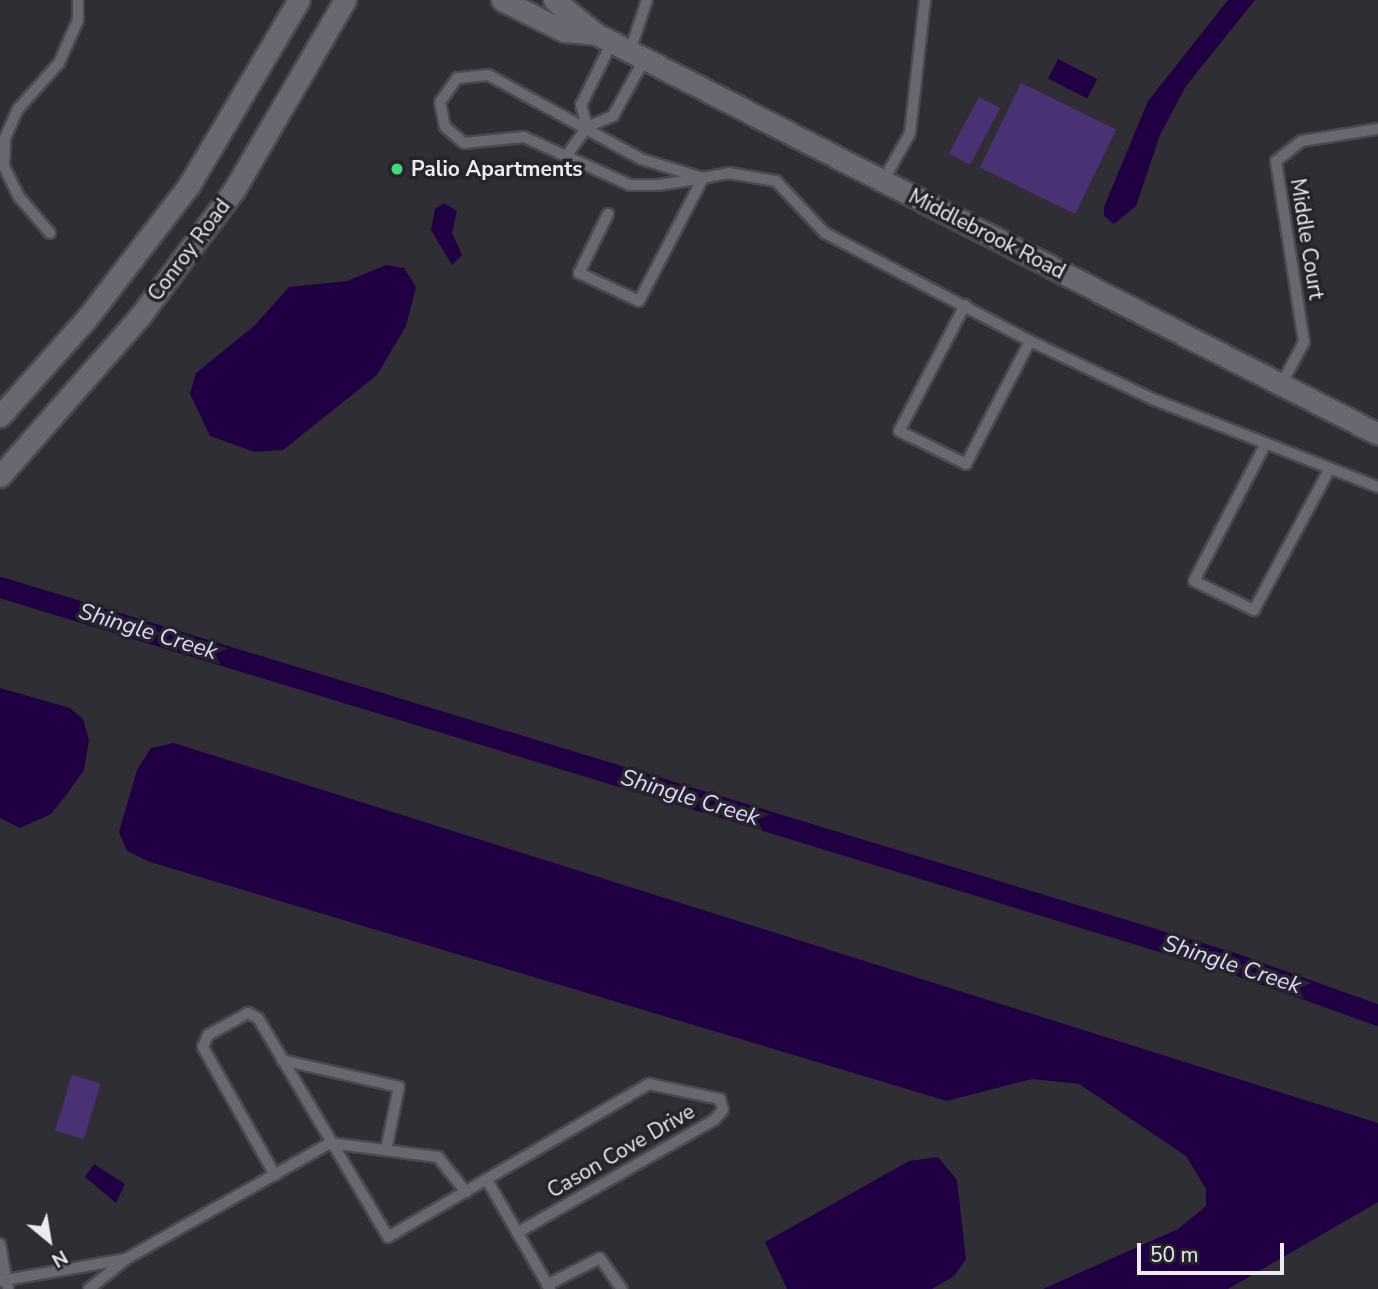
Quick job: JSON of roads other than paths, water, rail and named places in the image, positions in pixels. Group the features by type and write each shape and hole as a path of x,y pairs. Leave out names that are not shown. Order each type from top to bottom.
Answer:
{"main road":[{"name":"Conroy Road","path":"0,416 87,318 189,185 299,0"},
{"name":"Conroy Road","path":"0,475 140,316 234,190 345,0"},
{"name":"Middlebrook Road","path":"502,0 564,31 621,46"},
{"name":"Middlebrook Road","path":"554,0 621,46 1378,434"}],"lane":[{"path":"50,233 19,197 5,166 5,138 18,109 59,63 78,20 78,0"},
{"path":"587,127 581,105 621,46 647,0"},
{"path":"883,181 910,133 925,0"},
{"path":"569,152 587,127 613,116 621,46"},
{"path":"703,178 641,159 488,75 463,75 443,93 445,127 464,143 514,135 569,152 630,185 703,178 741,173 776,181 814,226 965,304 1030,341 1265,445 1378,487"},
{"name":"Middle Court","path":"1281,385 1304,342 1276,162 1302,141 1378,129"},
{"path":"608,214 579,274 639,301 703,178"},
{"path":"965,304 899,431 966,464 1030,341"},
{"path":"1265,445 1194,581 1254,610 1328,470"},
{"name":"Cason Cove Drive","path":"275,1175 204,1043 252,1013 384,1236 466,1192 652,1083 720,1099 723,1110 714,1120 517,1233"},
{"path":"282,1060 401,1089 386,1150"},
{"path":"89,1289 126,1259 330,1143 442,1158 466,1192"},
{"path":"487,1180 549,1287 600,1258 622,1289"},
{"path":"0,1244 5,1283 126,1259"}],"waterway":[{"name":"Shingle Creek","path":"0,587 1230,962 1378,1015"}],"place":[{"name":"Palio Apartments","path":"397,169"}]}
